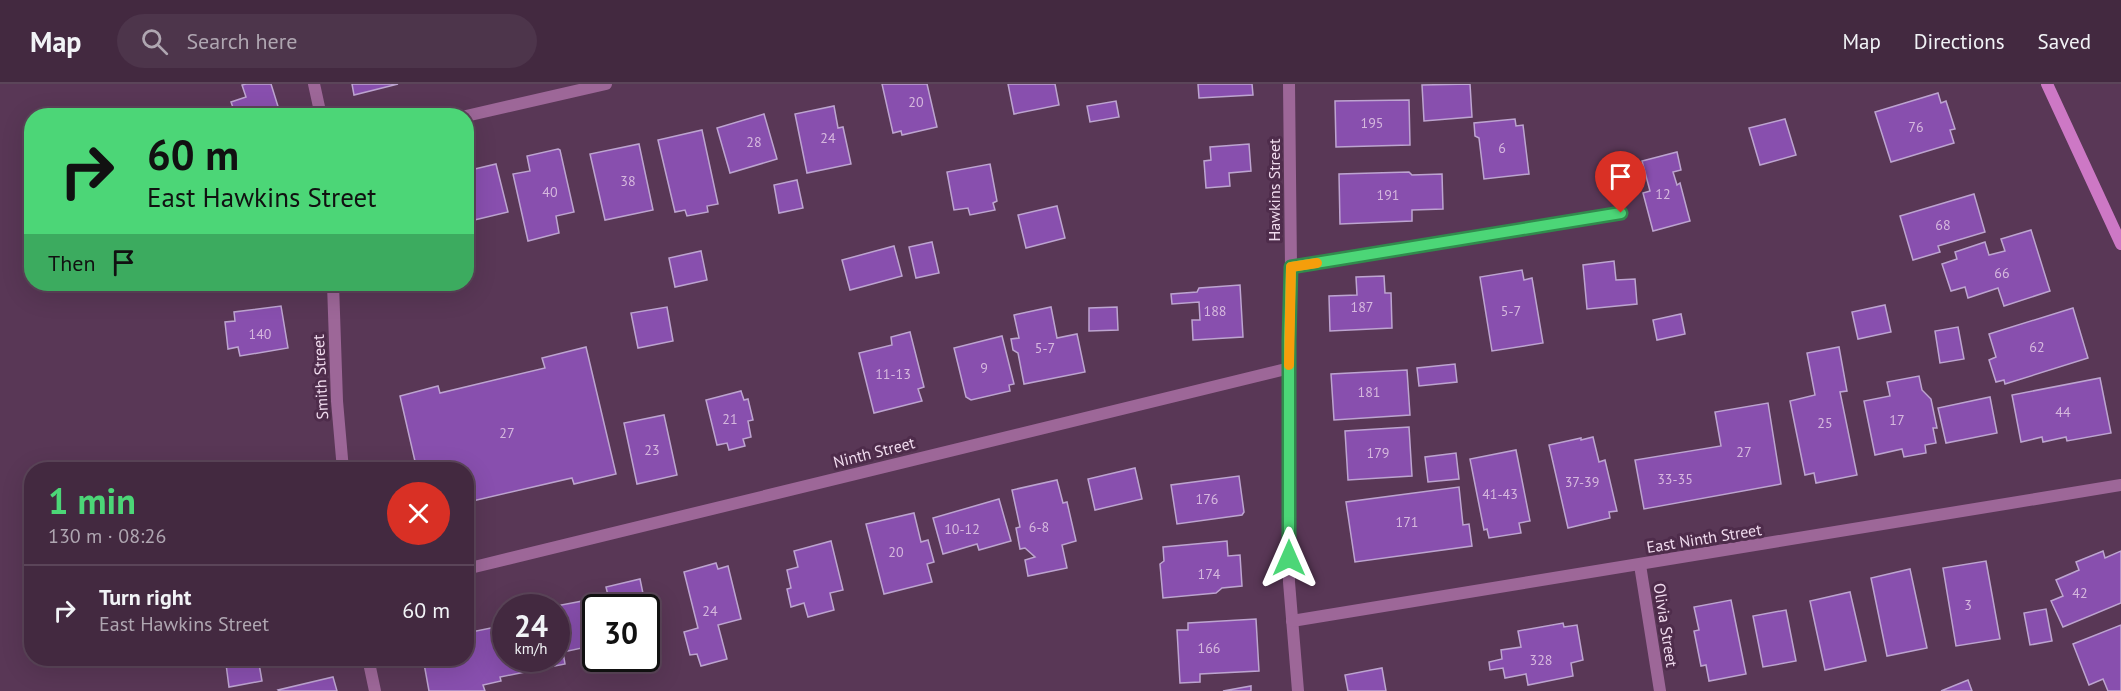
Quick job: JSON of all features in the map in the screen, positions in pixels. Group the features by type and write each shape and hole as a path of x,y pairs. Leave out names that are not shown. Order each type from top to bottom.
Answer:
{"main road":[{"path":"2047,84 2121,244"}],"street":[{"path":"314,84 319,108"},
{"path":"474,114 606,84"},
{"name":"Hawkins Street","path":"1289,84 1291,267 1289,582 1298,691"},
{"path":"1291,267 1621,213"},
{"name":"Smith Street","path":"333,291 337,401 342,462"},
{"name":"Ninth Street","path":"474,568 1290,368"},
{"name":"East Ninth Street","path":"1292,621 2121,485"},
{"name":"Olivia Street","path":"1640,565 1660,691"},
{"path":"370,666 375,691"}],"building":[{"path":"271,84 278,108 233,108 231,102 246,97 242,85"},
{"path":"352,84 398,84 354,95"},
{"path":"882,84 927,84 937,127 902,135 901,131 893,133"},
{"path":"1008,84 1055,84 1059,105 1014,114"},
{"path":"1198,84 1252,84 1253,95 1199,98"},
{"path":"1470,84 1472,117 1424,121 1422,85"},
{"path":"1938,93 1941,103 1946,101 1955,129 1950,130 1954,143 1891,162 1875,112"},
{"path":"1409,100 1410,145 1336,147 1335,101"},
{"path":"1116,101 1119,117 1090,122 1087,106"},
{"path":"834,106 838,128 843,127 851,164 807,173 795,114"},
{"path":"764,114 777,159 730,173 717,128"},
{"path":"1515,119 1516,126 1523,125 1529,174 1484,179 1479,138 1475,136 1474,123"},
{"path":"1785,119 1796,155 1760,165 1749,128"},
{"path":"702,130 718,204 707,206 708,212 687,216 685,210 675,212 658,140"},
{"path":"639,144 653,210 605,220 590,154"},
{"path":"1249,144 1251,171 1229,173 1230,186 1206,188 1204,161 1211,160 1210,147"},
{"path":"558,149 574,212 556,216 559,233 528,241 513,174 530,171 527,156"},
{"path":"1677,152 1681,170 1673,172 1677,185 1680,183 1690,221 1653,231 1643,193 1650,191 1642,161"},
{"path":"496,164 508,212 474,220 474,169"},
{"path":"990,164 997,201 993,203 995,210 970,215 968,208 954,210 947,172"},
{"path":"1409,172 1412,175 1442,174 1443,209 1412,210 1412,221 1340,224 1339,174"},
{"path":"797,180 803,208 779,213 774,185"},
{"path":"1974,194 1985,232 1938,246 1940,252 1913,260 1900,216"},
{"path":"1057,206 1065,238 1026,248 1018,215"},
{"path":"2031,230 2050,291 2004,306 1998,288 1968,298 1965,287 1951,291 1942,264 1957,259 1955,252 1985,242 1989,255 2005,251 2001,239"},
{"path":"932,242 939,273 916,278 909,247"},
{"path":"894,246 902,276 850,290 842,260"},
{"path":"701,251 707,280 675,287 669,258"},
{"path":"1614,261 1616,280 1635,279 1637,304 1587,309 1583,265"},
{"path":"1522,270 1524,280 1532,278 1543,343 1492,351 1480,277"},
{"path":"1384,276 1385,293 1391,293 1392,328 1330,331 1329,296 1357,295 1356,277"},
{"path":"1240,285 1243,337 1193,340 1192,320 1200,320 1199,302 1172,304 1171,294 1197,292 1199,288"},
{"path":"1885,305 1891,332 1858,339 1852,312"},
{"path":"281,306 288,348 240,356 238,347 228,349 225,322 235,321 234,312"},
{"path":"667,307 673,341 638,348 631,313"},
{"path":"1051,307 1057,338 1077,334 1085,372 1024,384 1018,353 1013,350 1011,339 1019,338 1014,315"},
{"path":"1117,307 1118,330 1089,331 1089,308"},
{"path":"2073,308 2088,358 2005,384 2004,380 1996,382 1989,360 1996,357 1989,334"},
{"path":"1681,314 1685,334 1657,340 1653,320"},
{"path":"1958,327 1964,359 1940,363 1935,331"},
{"path":"910,332 924,387 918,389 922,401 874,413 859,353 892,345 891,337"},
{"path":"1002,336 1014,384 1009,385 1010,391 971,400 966,397 954,348"},
{"path":"586,347 616,474 574,484 572,478 474,501 474,462 415,462 400,396 438,386 440,393 545,368 542,358"},
{"path":"1839,347 1847,391 1840,392 1857,475 1816,483 1814,473 1805,475 1790,401 1815,395 1807,353"},
{"path":"1455,364 1457,382 1419,386 1417,368"},
{"path":"1407,370 1410,415 1334,420 1331,374"},
{"path":"1919,376 1922,390 1931,399 1937,428 1933,428 1936,443 1925,445 1926,453 1904,457 1902,449 1875,455 1864,401 1890,396 1887,382"},
{"path":"2100,378 2111,433 2067,441 2066,437 2043,442 2042,437 2021,442 2012,395"},
{"path":"741,391 744,400 748,399 753,420 748,421 751,437 743,439 745,446 729,450 727,443 717,445 706,400"},
{"path":"1990,397 1997,433 1946,443 1938,408"},
{"path":"1768,403 1781,484 1644,509 1635,460 1721,446 1715,412"},
{"path":"664,415 677,475 637,484 624,423"},
{"path":"1409,427 1412,476 1348,480 1345,431"},
{"path":"1593,437 1599,462 1605,460 1617,511 1609,512 1610,518 1568,528 1549,445"},
{"path":"1516,450 1530,521 1519,523 1521,533 1489,538 1487,529 1484,530 1470,459"},
{"path":"1456,453 1459,479 1428,482 1425,457"},
{"path":"1135,468 1142,499 1095,510 1088,479"},
{"path":"1239,476 1244,512 1242,515 1177,524 1171,485"},
{"path":"1057,480 1063,503 1067,502 1076,541 1062,545 1067,568 1028,576 1025,560 1035,557 1025,548 1020,549 1016,528 1020,527 1012,490"},
{"path":"1459,487 1463,525 1469,524 1472,546 1355,562 1346,502"},
{"path":"999,499 1011,541 979,550 977,544 943,554 933,518"},
{"path":"914,513 921,542 928,540 934,562 927,564 932,582 884,594 866,524"},
{"path":"831,541 843,590 830,593 834,610 808,617 804,603 791,607 787,589 791,588 787,570 798,567 794,551"},
{"path":"1227,541 1228,556 1240,555 1242,586 1222,588 1216,593 1163,598 1160,564 1164,561 1163,547"},
{"path":"2103,551 2105,558 2121,551 2121,603 2063,627 2051,601 2063,596 2056,580 2079,570 2076,562"},
{"path":"1986,561 2000,639 1956,646 1943,568"},
{"path":"716,563 718,569 728,566 741,619 718,625 727,659 701,666 697,654 690,655 684,632 698,628 684,572"},
{"path":"1910,569 1927,648 1887,656 1871,578"},
{"path":"640,579 643,594 608,594 606,587"},
{"path":"1850,592 1866,661 1825,670 1810,601"},
{"path":"1731,600 1746,674 1709,681 1706,665 1701,666 1694,631 1699,630 1694,607"},
{"path":"582,601 582,648 570,651 570,603"},
{"path":"2046,609 2052,641 2030,645 2024,613"},
{"path":"1786,610 1796,661 1763,667 1753,616"},
{"path":"1256,619 1259,671 1200,674 1200,682 1180,683 1177,630 1188,630 1188,623"},
{"path":"1563,623 1564,627 1577,625 1583,660 1571,663 1573,676 1528,685 1526,674 1505,678 1503,668 1490,670 1489,662 1502,659 1501,650 1521,647 1518,631"},
{"path":"2121,625 2121,691 2108,691 2103,679 2089,685 2073,644"},
{"path":"492,628 492,672 525,672 500,677 501,681 483,685 485,691 429,691 424,666 474,666 474,631"},
{"path":"226,666 259,666 262,681 229,687"},
{"path":"1382,668 1386,691 1348,691 1345,675"},
{"path":"333,677 337,691 278,690"},
{"path":"1968,680 1972,691 1941,691"},
{"path":"1251,686 1251,691 1223,691"}],"slow traffic":[{"path":"1289,365 1291,267 1317,263"}],"route":[{"path":"1289,558 1291,267 1621,213"}]}
